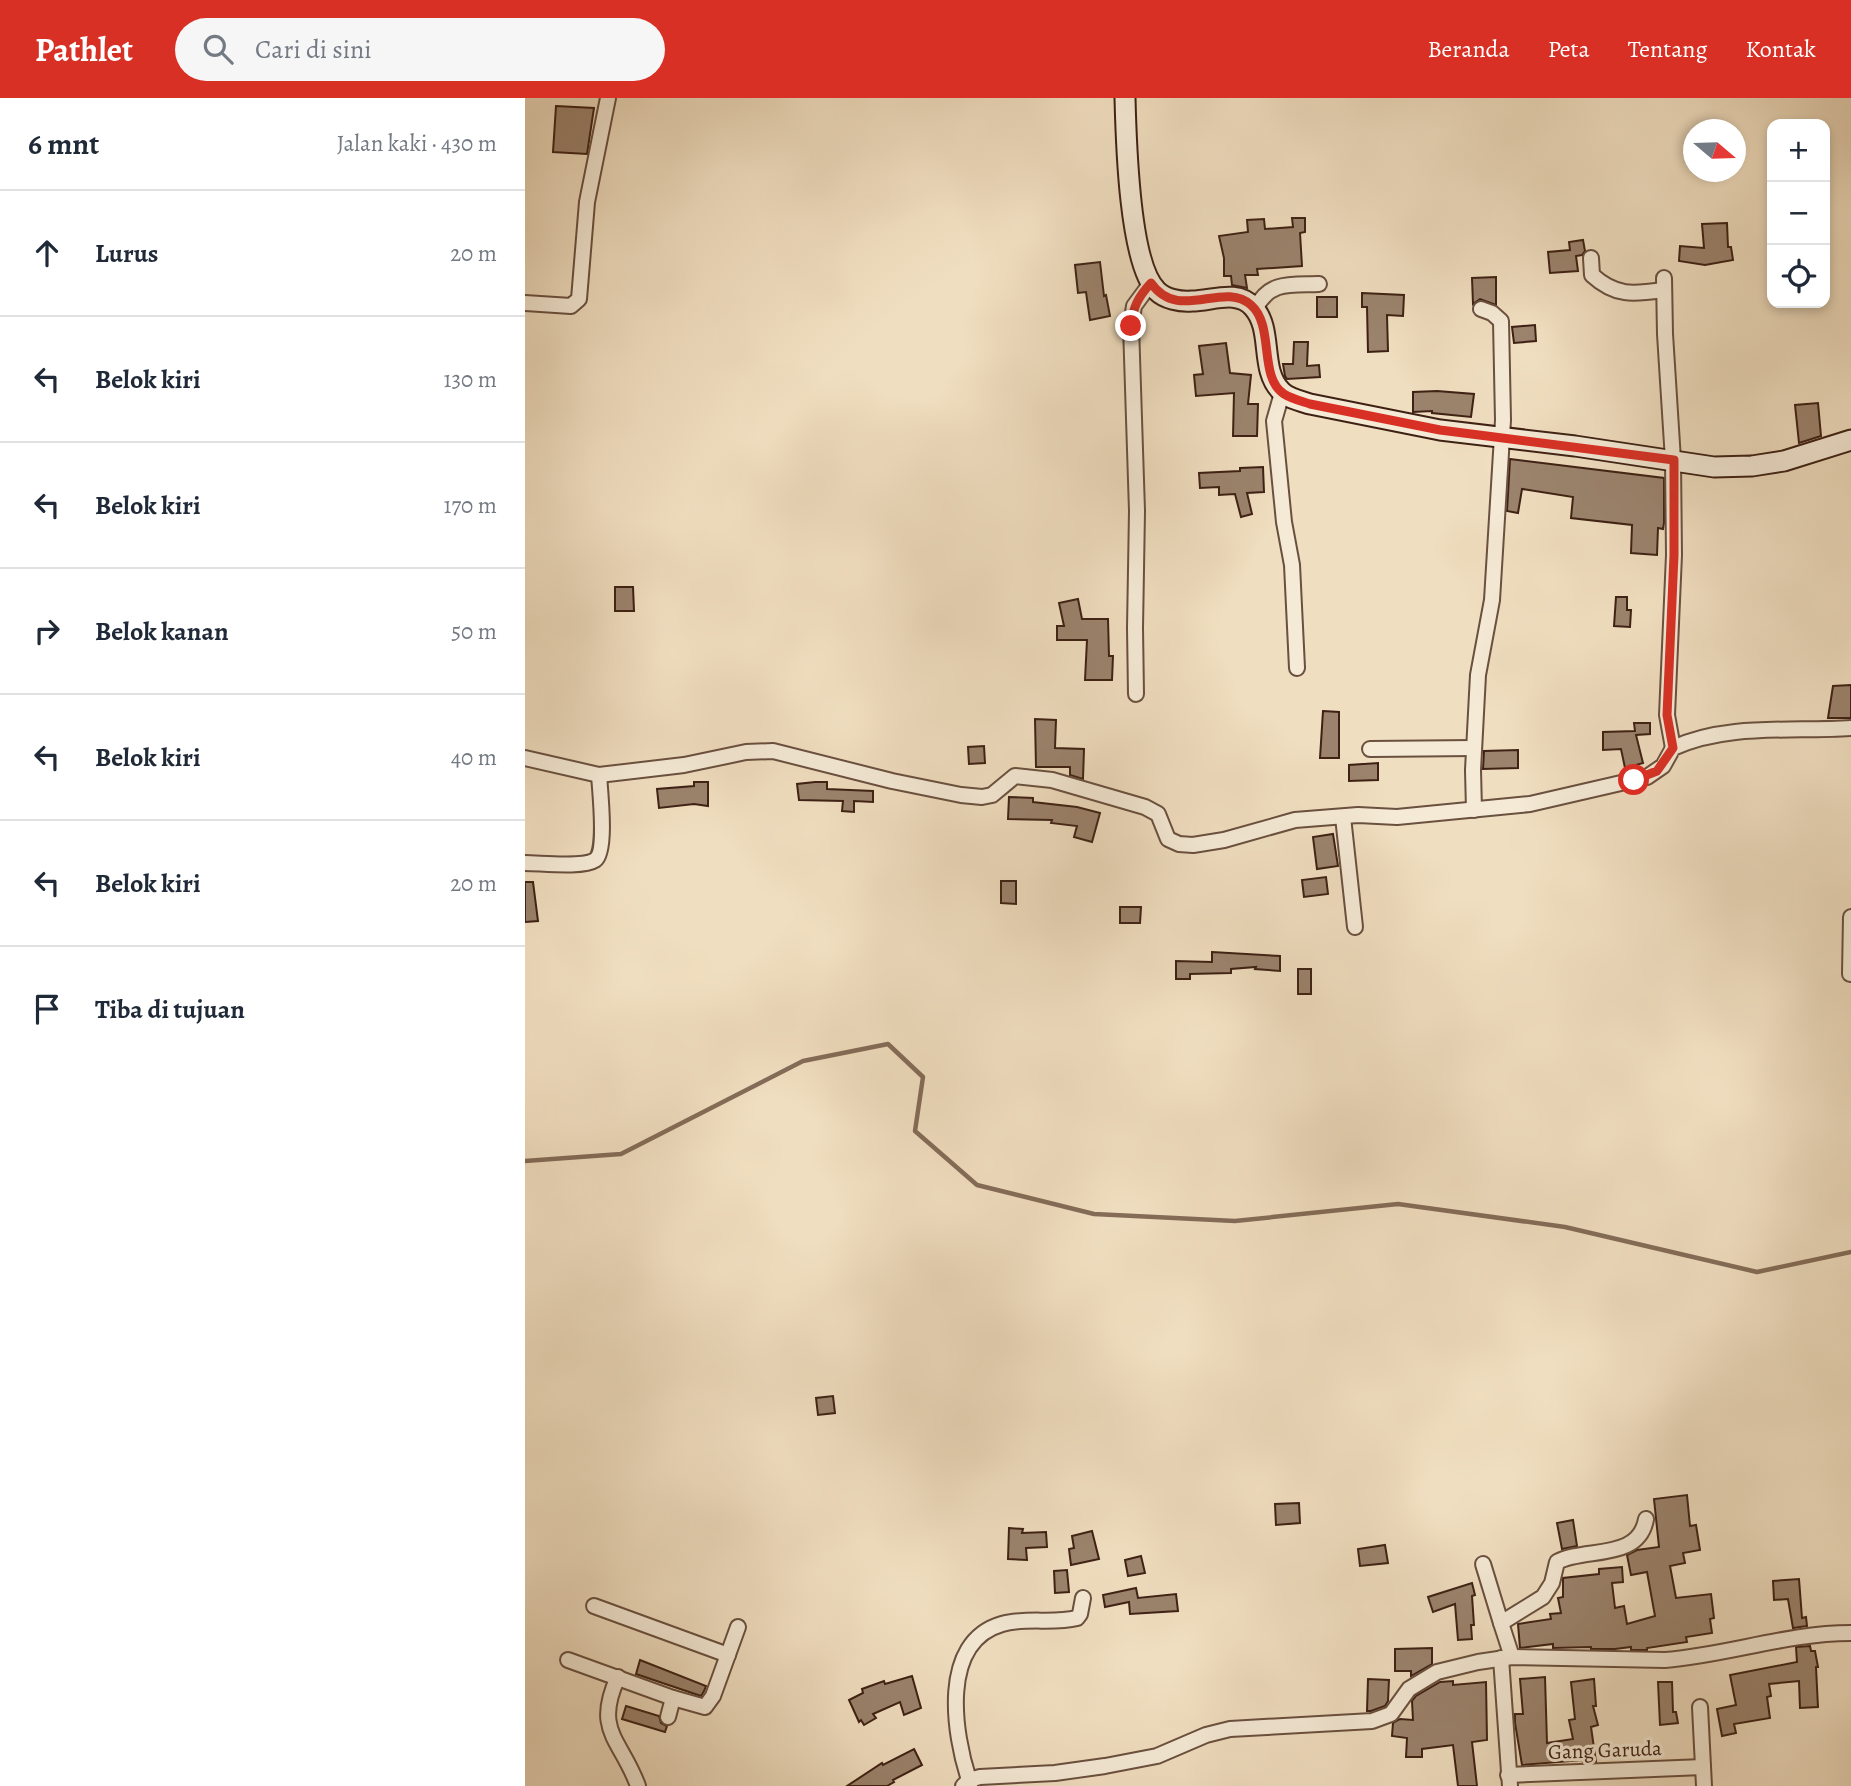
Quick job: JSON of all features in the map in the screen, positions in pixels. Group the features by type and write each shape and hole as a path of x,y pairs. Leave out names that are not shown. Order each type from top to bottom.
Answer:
{"street":[{"path":"525,303 571,306 579,299 587,202 608,98"},
{"path":"1125,98 1133,218 1144,266 1151,283 1157,292 1167,298 1196,301 1230,297 1241,299 1255,309 1261,320 1272,379 1282,393 1310,404 1440,430 1714,467 1752,466 1807,455 1851,440"},
{"path":"525,758 599,775 655,770 759,750 773,751 869,776 982,797 992,795 1015,776 1040,777 1145,807 1158,814 1168,839 1179,844 1193,845 1224,840 1295,820 1397,817 1530,804 1647,777 1663,766 1673,748 1667,715 1674,555 1674,460 1664,284 1628,294 1611,288 1592,275 1591,258"},
{"path":"1136,694 1137,511 1131,326 1138,297 1151,283"},
{"path":"1255,309 1265,294 1280,286 1319,284"},
{"path":"1474,810 1478,675 1492,600 1502,437 1503,327 1498,317 1481,309"},
{"path":"1282,393 1275,413 1275,434 1284,522 1292,565 1297,668"},
{"path":"1673,748 1696,740 1746,732 1851,728"},
{"path":"1370,749 1474,748"},
{"path":"525,863 583,864 595,861 600,855 602,822 599,775"},
{"path":"1343,817 1355,927"},
{"path":"1850,974 1851,917"},
{"path":"1501,1623 1543,1597 1552,1583 1557,1562 1629,1544 1642,1533 1646,1519"},
{"path":"1483,1564 1501,1623 1507,1657 1509,1780"},
{"path":"1083,1598 1077,1618 1000,1624 980,1637 969,1649 958,1678 955,1700 960,1748 968,1784 1001,1774 1055,1773 1157,1756 1206,1735 1230,1729 1372,1721 1391,1714 1409,1689 1437,1672 1507,1657 1643,1661 1677,1659 1805,1635 1851,1633"},
{"path":"594,1606 728,1655"},
{"path":"568,1660 701,1707 708,1705 738,1627"},
{"path":"618,1677 609,1701 609,1728 638,1786"},
{"path":"668,1717 673,1698"},
{"path":"1700,1707 1704,1786"},
{"name":"Gang Garuda","path":"1509,1780 1703,1767"}],"building":[{"path":"556,106 594,108 587,154 553,152"},
{"path":"1292,218 1305,218 1305,232 1300,233 1302,266 1257,269 1258,275 1245,275 1247,288 1232,285 1231,276 1224,276 1224,258 1219,236 1248,232 1247,220 1264,219 1265,229 1293,227"},
{"path":"1727,223 1728,247 1731,247 1733,260 1705,265 1679,261 1680,246 1704,248 1702,224"},
{"path":"1583,240 1585,251 1576,256 1578,271 1550,273 1548,252 1570,250 1569,242"},
{"path":"1100,262 1104,296 1106,295 1110,316 1090,320 1086,292 1078,293 1075,265"},
{"path":"1496,277 1496,305 1480,299 1473,304 1472,278"},
{"path":"1362,293 1404,295 1403,316 1387,315 1388,351 1368,352 1367,307 1362,307"},
{"path":"1317,297 1337,297 1337,317 1317,317"},
{"path":"1535,325 1536,341 1514,343 1512,327"},
{"path":"1294,342 1308,342 1307,366 1319,365 1320,377 1287,379 1283,364 1293,364"},
{"path":"1226,343 1230,373 1251,375 1248,404 1258,404 1257,436 1233,436 1234,393 1196,396 1194,375 1203,374 1199,346"},
{"path":"1413,392 1474,394 1471,417 1432,411 1413,412"},
{"path":"1818,403 1821,436 1799,443 1795,405"},
{"path":"1510,459 1664,478 1664,523 1663,529 1658,528 1657,555 1631,553 1632,525 1571,518 1573,497 1522,489 1518,513 1507,511"},
{"path":"1263,467 1264,492 1247,493 1252,514 1241,517 1235,494 1219,495 1219,487 1200,488 1199,473"},
{"path":"615,587 633,587 634,611 615,611"},
{"path":"1616,597 1627,597 1627,610 1631,610 1630,627 1614,626"},
{"path":"1078,599 1082,619 1108,619 1109,656 1113,656 1112,680 1085,680 1087,640 1057,640 1057,626 1064,626 1059,603"},
{"path":"1851,685 1851,718 1828,718 1833,686"},
{"path":"1323,711 1339,712 1339,758 1320,758"},
{"path":"1035,719 1056,720 1055,748 1084,749 1083,779 1070,775 1070,767 1036,767"},
{"path":"1634,723 1650,723 1650,734 1636,735 1643,763 1625,768 1621,749 1603,750 1603,732 1635,731"},
{"path":"984,746 985,763 969,764 968,747"},
{"path":"1518,750 1518,768 1483,769 1484,751"},
{"path":"1378,763 1378,780 1349,781 1349,765"},
{"path":"694,782 708,782 708,806 694,804 659,808 657,789 694,786"},
{"path":"827,782 827,789 873,791 873,802 854,801 854,812 842,811 843,801 799,800 797,784"},
{"path":"1009,797 1033,798 1033,802 1077,807 1100,813 1092,842 1074,837 1077,826 1051,823 1052,820 1008,819"},
{"path":"1333,834 1338,866 1317,869 1313,837"},
{"path":"1326,877 1328,894 1304,897 1302,880"},
{"path":"1001,881 1016,881 1016,904 1001,903"},
{"path":"525,882 533,882 538,921 525,922"},
{"path":"1120,907 1141,907 1140,923 1120,923"},
{"path":"1212,952 1280,956 1280,971 1255,969 1256,967 1231,969 1231,973 1190,974 1190,979 1176,979 1176,961 1212,962"},
{"path":"1298,969 1311,969 1311,994 1298,994"},
{"path":"833,1396 835,1413 818,1415 816,1398"},
{"path":"1687,1495 1690,1526 1696,1525 1700,1550 1683,1553 1685,1563 1670,1566 1676,1598 1711,1594 1714,1618 1710,1619 1712,1633 1686,1637 1687,1642 1647,1650 1631,1650 1631,1647 1553,1648 1553,1644 1520,1648 1518,1624 1551,1619 1550,1614 1561,1613 1558,1598 1563,1597 1563,1578 1599,1574 1599,1569 1622,1567 1623,1582 1612,1583 1615,1608 1624,1606 1627,1624 1655,1616 1647,1572 1631,1575 1627,1555 1637,1550 1659,1547 1654,1499"},
{"path":"1299,1503 1300,1523 1276,1525 1275,1504"},
{"path":"1573,1520 1577,1546 1562,1549 1557,1523"},
{"path":"1009,1528 1023,1529 1022,1533 1046,1532 1047,1547 1026,1548 1027,1560 1008,1559"},
{"path":"1092,1531 1099,1559 1071,1565 1069,1549 1074,1548 1072,1536"},
{"path":"1385,1545 1388,1563 1360,1566 1358,1549"},
{"path":"1141,1556 1145,1573 1128,1576 1125,1560"},
{"path":"1067,1570 1069,1592 1055,1593 1054,1571"},
{"path":"1799,1579 1802,1618 1806,1617 1807,1626 1793,1628 1788,1599 1774,1600 1773,1581"},
{"path":"1472,1583 1475,1595 1472,1596 1472,1639 1458,1640 1455,1604 1433,1612 1428,1597"},
{"path":"1136,1588 1138,1598 1176,1594 1178,1611 1130,1614 1129,1602 1105,1607 1103,1595"},
{"path":"1810,1646 1811,1651 1815,1651 1818,1667 1818,1707 1800,1708 1799,1681 1769,1684 1771,1696 1767,1697 1770,1718 1734,1724 1736,1733 1722,1736 1717,1709 1736,1705 1730,1675 1797,1662 1796,1647"},
{"path":"1432,1648 1432,1664 1411,1676 1411,1671 1395,1671 1395,1649"},
{"path":"640,1660 706,1686 704,1691 701,1696 636,1674"},
{"path":"912,1676 921,1708 904,1715 900,1702 873,1714 876,1718 864,1725 861,1720 859,1722 849,1700 863,1693 862,1689 884,1681 885,1684"},
{"path":"1545,1677 1547,1743 1573,1739 1569,1720 1575,1719 1571,1682 1594,1679 1596,1706 1593,1706 1598,1725 1591,1727 1596,1762 1583,1760 1522,1765 1515,1723 1515,1714 1523,1714 1520,1679"},
{"path":"1368,1679 1389,1680 1388,1701 1385,1706 1371,1711 1367,1711"},
{"path":"1453,1681 1453,1685 1486,1682 1487,1740 1472,1742 1477,1786 1458,1786 1453,1745 1422,1749 1422,1757 1406,1757 1407,1738 1392,1736 1393,1723 1400,1719 1413,1720 1412,1701 1416,1696 1440,1682"},
{"path":"1658,1682 1672,1682 1673,1712 1676,1712 1678,1723 1660,1725"},
{"path":"626,1706 659,1716 661,1723 667,1726 665,1732 622,1719"},
{"path":"914,1749 922,1765 887,1786 847,1786 882,1763 883,1765"}],"waterway":[{"path":"525,1161 621,1154 803,1061 888,1044 923,1077 915,1131 977,1185 1094,1214 1235,1221 1398,1204 1565,1227 1757,1272 1851,1252"}],"route":[{"path":"1131,326 1132,312 1138,297 1151,283 1157,292 1167,298 1185,301 1230,297 1241,299 1255,309 1261,320 1272,379 1282,393 1293,398 1310,404 1440,430 1674,460 1674,555 1667,715 1673,748 1657,771 1634,780"}]}
